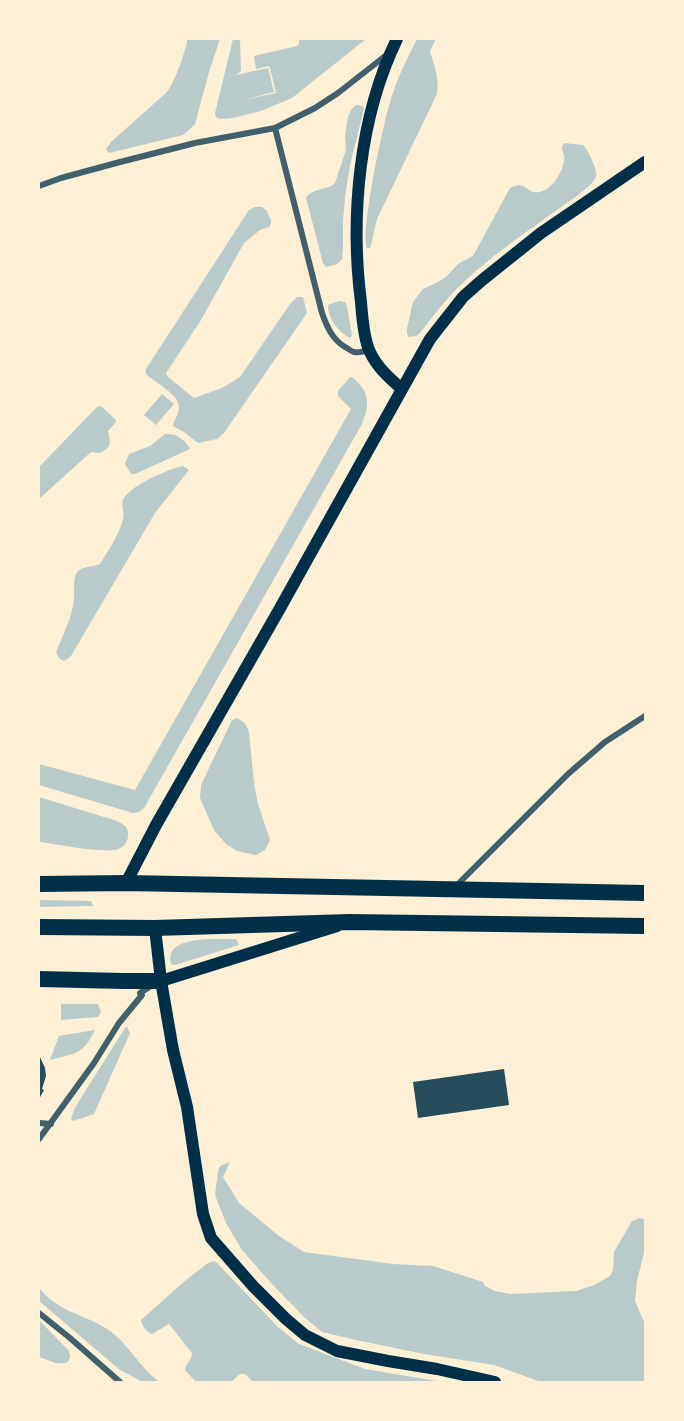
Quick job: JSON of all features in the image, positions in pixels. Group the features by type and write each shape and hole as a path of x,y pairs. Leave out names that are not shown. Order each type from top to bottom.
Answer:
{"highway":[{"path":"39,884 126,883 645,893"},
{"path":"39,927 155,928 349,922 645,926"},
{"path":"39,979 161,981"}],"main road":[{"path":"394,45 379,83 365,144 360,179 357,269 362,317 369,350 383,372 402,389"},
{"path":"126,883 156,825 430,339 463,297 481,281 541,233 645,162"},
{"path":"161,981 349,922"},
{"path":"155,928 161,981 173,1050 187,1107 203,1214 211,1238 253,1286 305,1335 337,1351 495,1382"}],"street":[{"path":"39,186 60,178 195,143 274,128 315,108 338,93 394,45"},
{"path":"274,128 327,327 338,343 354,352 369,350"},
{"path":"452,890 568,774 605,742 645,716"},
{"path":"39,1139 94,1063 119,1023 142,995 140,993 161,981"},
{"path":"39,1123 51,1124"},
{"path":"39,1313 120,1382"}],"shaded area":[{"path":"187,39 220,39 195,124 183,135 109,153 106,149 111,142 167,92 179,68"},
{"path":"233,39 240,39 241,70 236,75 268,68 274,92 243,100 276,93 269,66 256,69 254,56 297,46 299,39 366,39 292,98 261,111 219,119 215,113"},
{"path":"417,39 436,39 430,51 437,77 437,94 377,219 370,248 367,248 370,196 385,122 396,83"},
{"path":"356,105 363,106 364,109 350,165 345,197 342,259 337,264 326,267 306,198 312,192 335,183 346,150 345,135 348,117"},
{"path":"564,143 585,147 596,171 593,181 575,197 484,264 452,294 419,334 409,337 407,328 413,302 423,289 446,277 458,264 473,256 510,188 520,185 539,192 552,184 559,176 563,166"},
{"path":"262,207 266,210 271,224 244,243 201,320 166,373 194,398 222,388 240,377 297,297 303,297 307,313 224,433 217,439 198,443 173,426 179,410 178,403 172,394 146,374 146,369 249,210"},
{"path":"339,301 345,302 347,306 352,336 350,338 338,328 330,315 328,305"},
{"path":"350,377 358,382 367,398 362,424 144,808 133,813 39,785 39,764 135,790 351,409 338,396 338,391"},
{"path":"162,394 174,404 156,425 144,415"},
{"path":"101,406 116,422 108,431 109,446 100,453 91,452 39,499 39,467 97,407"},
{"path":"165,434 180,437 190,449 131,474 125,464 129,454 150,446"},
{"path":"183,466 189,470 155,513 71,656 62,660 56,652 71,613 76,574 83,568 100,564 121,525 123,500 127,495 150,479"},
{"path":"237,718 245,723 249,732 258,804 270,840 265,850 256,855 237,851 226,844 214,830 200,798 201,785 232,720"},
{"path":"39,797 117,821 127,829 126,843 118,849 102,850 39,842"},
{"path":"39,900 91,901 93,906 39,907"},
{"path":"206,939 236,939 239,945 175,965 171,964 171,954 175,948 184,943"},
{"path":"61,1004 98,1004 101,1012 98,1017 61,1020"},
{"path":"127,1027 130,1033 94,1114 73,1121 71,1119 79,1101"},
{"path":"95,1030 82,1049 50,1060 59,1036"},
{"path":"230,1162 223,1177 239,1203 279,1236 304,1252 393,1264 433,1266 483,1282 485,1286 495,1291 511,1294 576,1291 610,1276 613,1270 614,1252 632,1221 644,1219 645,1249 637,1281 635,1301 645,1324 645,1382 541,1382 494,1365 424,1354 322,1332 271,1283 242,1250 226,1223 215,1195 220,1166"},
{"path":"214,1261 277,1326 299,1344 365,1369 443,1382 253,1382 245,1374 240,1374 231,1382 196,1382 185,1370 192,1353 169,1324 152,1334 148,1332 141,1320 186,1280"},
{"path":"39,1287 53,1302 114,1334 146,1370 160,1382 143,1382 120,1370 39,1301"},
{"path":"39,1320 69,1351 68,1362 57,1363 39,1357"}],"building":[{"path":"39,1055 46,1076 42,1089 44,1090 39,1099"},
{"path":"504,1069 509,1105 418,1118 413,1082"}]}
